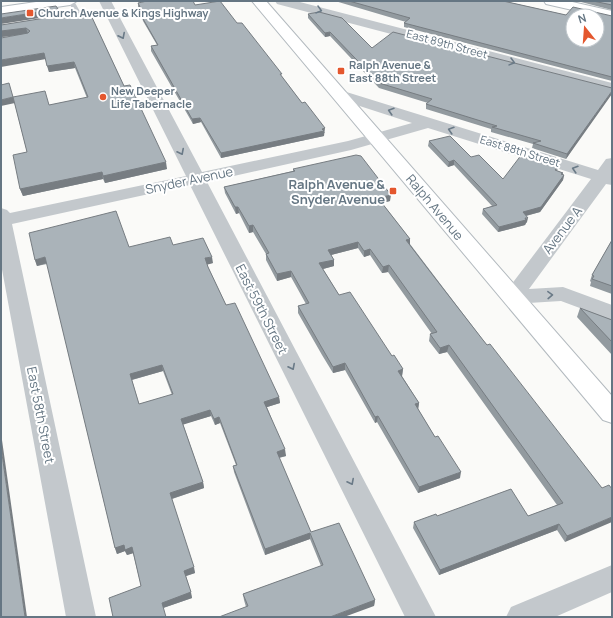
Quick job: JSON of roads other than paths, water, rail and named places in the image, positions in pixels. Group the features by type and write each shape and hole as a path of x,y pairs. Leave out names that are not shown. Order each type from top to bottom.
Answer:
{"main road":[{"path":"1,11 70,1"},
{"name":"Ralph Avenue","path":"259,1 612,413"},
{"path":"551,1 612,15"}],"street":[{"name":"East 59th Street","path":"105,1 421,617"},
{"name":"East 89th Street","path":"281,1 612,88"},
{"name":"East 88th Street","path":"340,95 428,123 609,174"},
{"path":"376,137 428,123"},
{"name":"Snyder Avenue","path":"1,218 195,179 351,145 376,137"},
{"name":"Avenue A","path":"512,297 609,174"},
{"name":"East 58th Street","path":"1,218 81,617"},
{"path":"512,297 563,294 612,313"},
{"path":"521,617 612,578"}],"lane":[{"path":"70,1 79,15"},
{"path":"63,18 79,15 86,18"}],"place":[{"name":"Church Avenue & Kings Highway","path":"30,13"},
{"name":"Ralph Avenue & East 88th Street","path":"341,71"},
{"name":"New Deeper Life Tabernacle","path":"103,97"},
{"name":"Ralph Avenue & Snyder Avenue","path":"393,191"}]}
